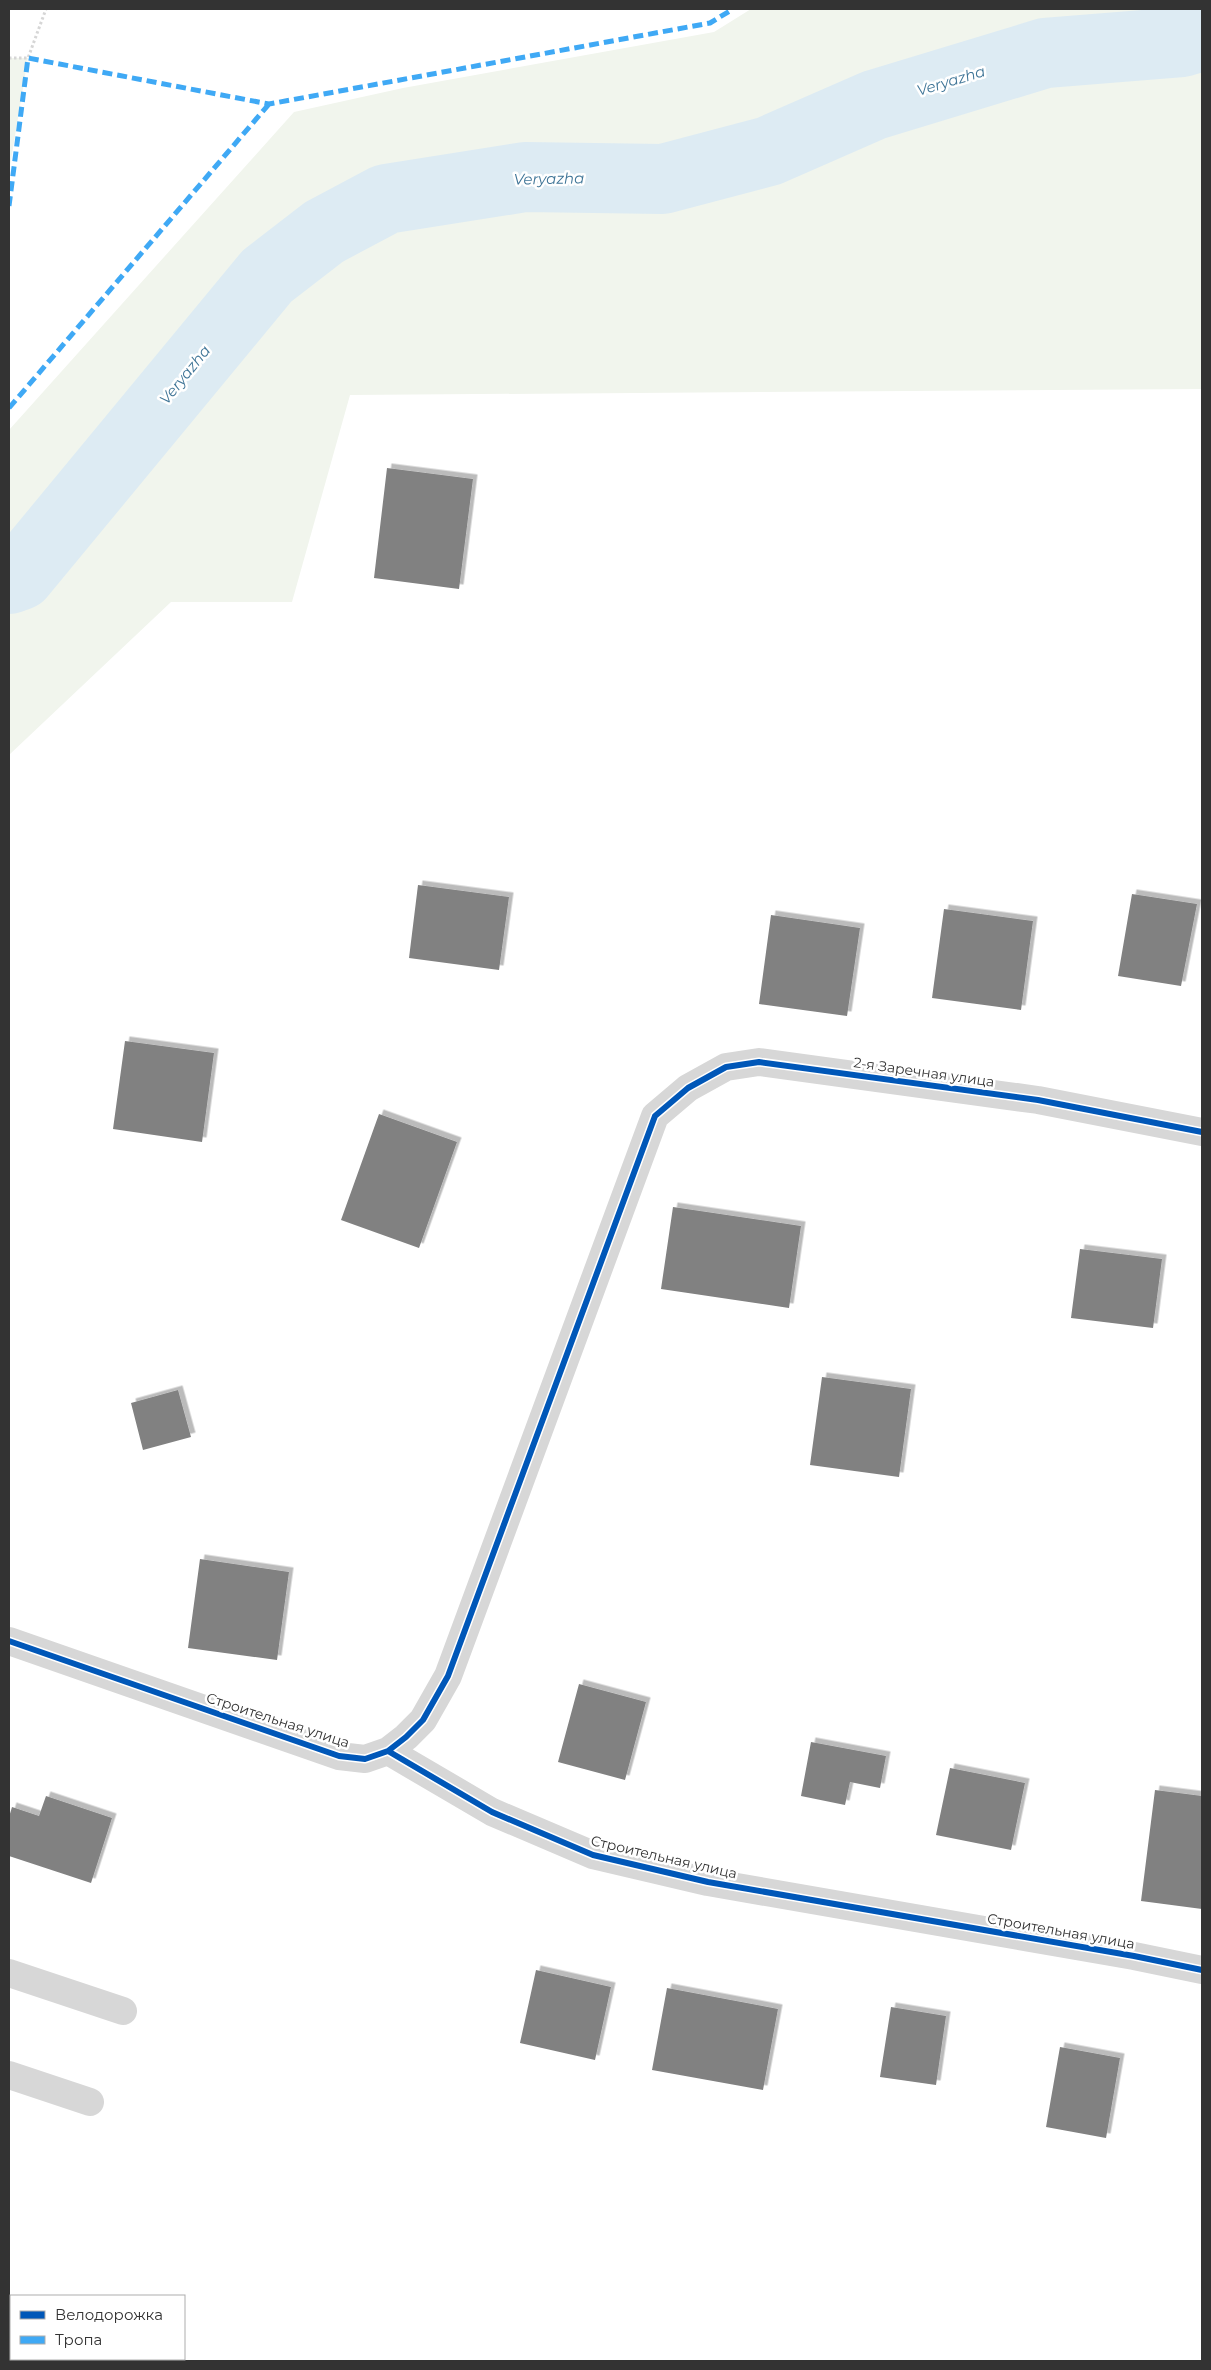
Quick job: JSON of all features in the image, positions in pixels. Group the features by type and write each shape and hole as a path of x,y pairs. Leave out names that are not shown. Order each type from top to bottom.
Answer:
{"street":[{"name":"2-я Заречная улица","path":"388,1751 423,1720 448,1676 655,1116 688,1088 726,1067 759,1062 1038,1100 1202,1132"},
{"name":"Строительная улица","path":"9,1641 339,1756 365,1760 388,1751 492,1812 593,1855 708,1882 1124,1954 1202,1970"},
{"path":"9,1973 123,2011"},
{"path":"9,2076 90,2102"}],"path":[{"path":"9,58 28,58 46,9"}],"shaded area":[{"path":"751,9 1202,9 1202,389 350,395 292,602 171,602 9,755 9,430 294,112 403,88 714,32"},
{"path":"9,58 28,58 9,172"}],"building":[{"path":"387,468 473,479 459,589 374,578"},
{"path":"418,885 509,897 499,970 409,958"},
{"path":"1132,894 1197,904 1181,986 1118,976"},
{"path":"944,909 1033,921 1021,1010 932,998"},
{"path":"771,915 860,928 847,1016 759,1004"},
{"path":"125,1041 214,1053 202,1142 113,1129"},
{"path":"379,1114 457,1142 419,1248 341,1220"},
{"path":"673,1207 801,1226 789,1308 661,1289"},
{"path":"1080,1249 1162,1259 1153,1328 1071,1318"},
{"path":"822,1377 911,1389 899,1477 810,1465"},
{"path":"178,1390 191,1437 143,1450 131,1403"},
{"path":"200,1559 289,1572 277,1660 188,1648"},
{"path":"579,1684 646,1702 625,1780 558,1762"},
{"path":"811,1742 886,1756 880,1788 850,1782 845,1805 801,1796"},
{"path":"950,1768 1025,1783 1011,1850 936,1835"},
{"path":"1155,1790 1202,1796 1202,1909 1141,1901"},
{"path":"46,1796 112,1818 91,1883 9,1856 9,1817 12,1807 39,1816"},
{"path":"536,1970 611,1987 595,2060 520,2043"},
{"path":"667,1988 778,2009 763,2090 652,2070"},
{"path":"891,2007 946,2016 936,2085 880,2077"},
{"path":"1060,2047 1120,2058 1106,2138 1046,2127"}],"waterway":[{"name":"Veryazha","path":"9,579 20,575 267,276 324,232 386,199 525,177 663,179 769,151 874,105 1045,53 1182,42 1202,36"}],"marked path":[{"path":"9,206 28,58 269,104 710,23 733,9"},
{"path":"9,408 269,104"}],"cycle path":[{"path":"388,1751 423,1720 448,1676 655,1116 688,1088 726,1067 759,1062 1038,1100 1202,1132"},
{"path":"9,1641 339,1756 365,1759 388,1751 492,1812 593,1855 708,1882 1134,1956 1202,1970"}]}
